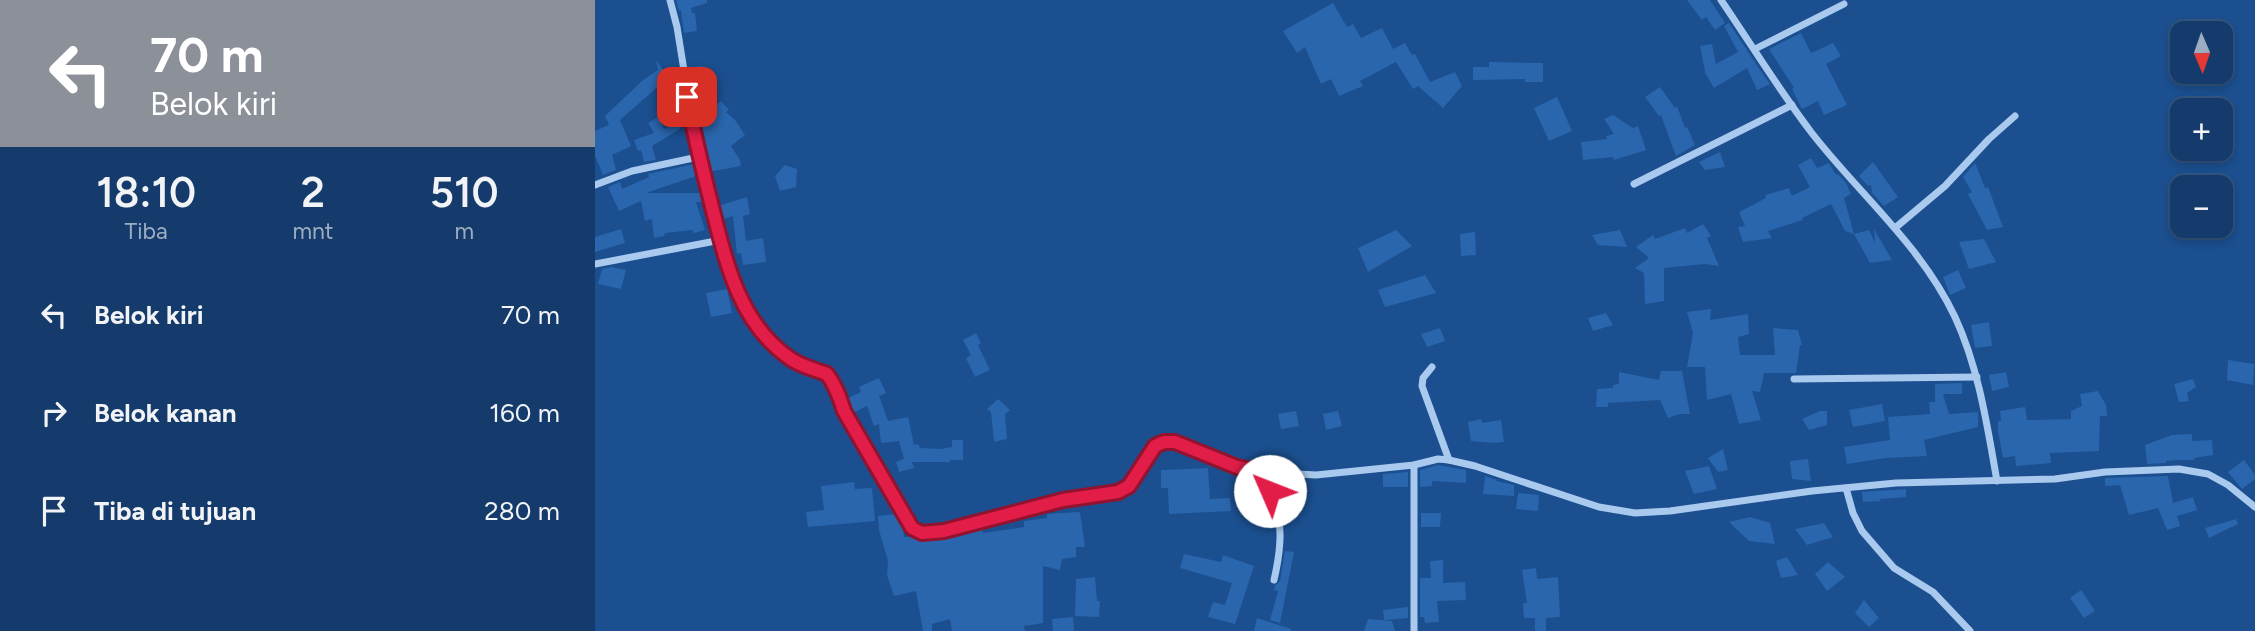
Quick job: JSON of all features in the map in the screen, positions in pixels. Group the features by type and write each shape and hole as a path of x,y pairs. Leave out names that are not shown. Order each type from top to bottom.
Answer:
{"street":[{"path":"670,0 677,27 698,157 732,282 753,320 774,345 789,358 827,374 838,391 844,411 907,521 912,528 922,533 944,531 1063,500 1118,492 1129,486 1153,448 1164,442 1175,442 1237,467 1262,472 1316,475 1449,460 1599,507 1635,513 1896,483 2055,479 2105,472 2179,469 2208,474 2228,485 2255,507"},
{"path":"1721,0 1810,131 1847,177 1895,228 1939,286 1967,345 1977,377 1997,481"},
{"path":"1755,49 1844,4"},
{"path":"1634,184 1792,105"},
{"path":"1895,228 1945,186 1989,139 2015,116"},
{"path":"595,185 632,171 698,157"},
{"path":"595,264 721,240"},
{"path":"1432,367 1423,378 1422,386 1449,460"},
{"path":"1794,379 1977,377"},
{"path":"1414,465 1414,631"},
{"path":"1262,472 1275,501 1280,533 1280,554 1274,580"},
{"path":"1846,488 1853,513 1862,531 1894,568 1933,592 1970,631"}],"building":[{"path":"676,0 707,0 707,3 691,8 692,13 695,13 697,31 684,33 681,10 679,11"},
{"path":"1687,0 1710,0 1725,23 1715,30 1706,17 1702,20"},
{"path":"1333,3 1347,27 1353,24 1361,38 1382,28 1393,49 1405,43 1412,55 1415,54 1430,82 1455,72 1462,86 1443,108 1418,86 1413,89 1396,62 1360,81 1363,86 1339,96 1331,79 1321,84 1305,47 1297,53 1283,31"},
{"path":"1729,23 1770,84 1757,90 1747,68 1714,88 1704,71 1700,46 1712,44 1716,64 1738,52 1724,26"},
{"path":"1801,33 1811,53 1833,43 1841,56 1826,64 1847,105 1824,115 1818,101 1802,109 1792,89 1794,88 1769,49"},
{"path":"656,60 682,97 684,107 667,111 661,84 620,120 631,146 612,155 616,170 603,175 595,156 595,131 609,125 605,116 643,80 658,70"},
{"path":"1489,62 1543,63 1543,82 1525,82 1525,79 1473,80 1473,67 1489,67"},
{"path":"703,66 707,113 721,101 729,110 726,112 745,135 731,146 741,166 708,172 703,148 707,147 699,124 690,67"},
{"path":"1660,87 1675,108 1677,106 1695,145 1676,156 1661,115 1659,116 1645,97"},
{"path":"1557,97 1572,131 1549,141 1534,108"},
{"path":"1613,115 1633,128 1638,126 1646,150 1614,160 1613,157 1583,160 1581,142 1607,139 1606,136 1614,134 1604,119"},
{"path":"658,117 664,129 678,124 680,129 652,146 656,160 644,162 641,150 638,151 634,140 654,133 648,123"},
{"path":"1720,152 1725,167 1705,170 1699,162"},
{"path":"1811,158 1817,168 1829,163 1836,175 1846,183 1851,194 1844,198 1854,234 1845,231 1831,204 1802,218 1803,220 1768,231 1772,238 1743,242 1738,227 1745,226 1739,212 1766,198 1765,195 1789,188 1792,196 1810,187 1798,165"},
{"path":"1873,162 1898,197 1884,206 1872,193 1871,185 1868,186 1859,176"},
{"path":"1975,163 1985,188 1988,187 2003,227 1987,230 1968,194 1972,192 1963,177"},
{"path":"694,164 696,176 646,193 701,193 701,202 696,202 705,230 694,233 692,230 665,233 664,236 654,238 652,219 645,221 641,201 619,211 608,187 620,182 622,189 649,177 648,174"},
{"path":"785,165 797,169 796,187 780,191 775,176"},
{"path":"747,197 750,214 743,216 746,241 763,238 766,262 743,265 741,253 737,254 733,216 724,219 721,205"},
{"path":"1703,224 1711,236 1707,238 1719,266 1705,264 1664,268 1664,301 1645,304 1644,273 1635,268 1649,258 1636,247 1653,235 1655,239 1685,228 1687,233"},
{"path":"621,229 625,243 595,252 595,237"},
{"path":"1874,229 1892,260 1870,263 1854,234 1869,230 1875,243"},
{"path":"1396,230 1412,246 1368,272 1358,248"},
{"path":"1620,230 1627,247 1598,245 1592,235"},
{"path":"1475,232 1476,255 1461,256 1460,234"},
{"path":"1984,239 1996,262 1969,269 1959,242"},
{"path":"612,267 626,270 621,289 598,284 602,269"},
{"path":"1958,270 1966,288 1950,295 1943,277"},
{"path":"1425,275 1436,293 1385,307 1378,290"},
{"path":"727,289 732,313 711,317 706,293"},
{"path":"1711,309 1710,320 1748,314 1749,334 1738,337 1740,355 1775,355 1773,328 1798,330 1802,345 1796,373 1764,373 1760,392 1752,391 1761,420 1739,424 1731,394 1707,400 1705,367 1687,367 1693,333 1687,312"},
{"path":"1606,313 1613,325 1593,331 1588,318"},
{"path":"1989,322 1992,346 1975,348 1971,325"},
{"path":"1440,328 1445,341 1427,347 1421,334"},
{"path":"976,333 981,343 978,345 990,370 975,377 966,358 971,355 963,340"},
{"path":"2228,360 2254,364 2253,385 2227,380"},
{"path":"1661,371 1682,371 1690,414 1668,418 1660,400 1608,403 1608,407 1596,407 1597,389 1613,388 1613,385 1619,384 1619,372 1659,380"},
{"path":"2006,372 2009,387 1992,391 1989,375"},
{"path":"879,378 886,393 879,396 888,421 908,417 914,445 918,444 920,448 952,447 952,440 963,440 963,460 912,462 914,468 899,472 896,462 904,459 899,441 881,443 879,424 874,426 867,406 852,413 846,399 861,392 859,387"},
{"path":"2193,379 2196,387 2187,393 2189,401 2179,402 2174,384"},
{"path":"1962,383 1962,394 1943,394 1949,414 1978,412 1978,427 1924,440 1927,456 1847,464 1844,447 1890,440 1888,417 1930,414 1929,402 1935,402 1935,384"},
{"path":"2098,391 2106,405 2107,416 2100,416 2099,451 2050,453 2051,463 2016,466 2015,456 2003,458 1998,431 2000,411 2025,407 2027,420 2071,419 2071,411 2082,406 2080,394"},
{"path":"998,399 1010,410 1005,414 1007,439 994,442 991,412 987,409"},
{"path":"1882,404 1885,421 1853,427 1849,410"},
{"path":"1296,411 1299,426 1281,429 1278,414"},
{"path":"1338,411 1342,426 1326,430 1323,414"},
{"path":"1820,411 1827,411 1827,425 1809,430 1802,419"},
{"path":"1481,419 1482,423 1501,420 1504,442 1471,441 1468,422"},
{"path":"2192,434 2192,441 2212,440 2213,455 2194,460 2147,464 2145,445 2172,435"},
{"path":"1723,449 1728,470 1718,472 1708,458"},
{"path":"1808,459 1811,481 1792,479 1790,461"},
{"path":"2244,460 2255,479 2242,489 2228,472"},
{"path":"1438,465 1466,470 1466,483 1432,481 1432,486 1420,487 1420,470"},
{"path":"1709,466 1717,489 1694,494 1685,471"},
{"path":"1208,468 1210,499 1230,498 1231,511 1169,514 1168,488 1161,488 1161,470"},
{"path":"1408,472 1408,487 1383,487 1383,474"},
{"path":"1485,476 1514,485 1514,496 1483,494"},
{"path":"2168,476 2173,503 2193,497 2197,510 2177,516 2180,526 2167,530 2158,508 2129,515 2120,485 2105,486 2105,478"},
{"path":"854,482 855,489 872,488 875,521 808,527 806,512 824,510 821,486"},
{"path":"1906,489 1906,497 1863,502 1862,492"},
{"path":"1518,493 1539,495 1538,511 1516,509"},
{"path":"1080,512 1085,547 1076,547 1076,557 1062,559 1060,570 1043,566 1043,623 1024,626 1025,631 952,631 950,619 932,624 932,631 923,631 916,591 894,596 887,575 888,561 878,516 896,514 903,526 904,537 923,539 973,532 972,528 981,526 983,533 1024,527 1024,521 1047,518 1047,514"},
{"path":"1421,513 1441,513 1440,527 1421,527"},
{"path":"1750,517 1770,523 1775,544 1749,541 1729,522"},
{"path":"2236,519 2238,524 2209,538 2205,528"},
{"path":"1824,523 1833,537 1807,545 1795,529"},
{"path":"1285,551 1294,552 1280,623 1270,620 1278,591 1274,590 1280,581"},
{"path":"1184,554 1221,562 1223,555 1254,566 1235,624 1208,617 1213,602 1225,605 1232,583 1180,568"},
{"path":"1787,557 1798,575 1781,578 1776,561"},
{"path":"1443,560 1443,583 1465,582 1466,600 1437,601 1439,622 1425,623 1424,617 1420,617 1420,578 1431,578 1430,561"},
{"path":"1828,562 1845,577 1827,591 1815,574"},
{"path":"1536,568 1537,579 1558,577 1560,617 1546,618 1546,631 1535,631 1535,618 1524,618 1523,603 1527,603 1522,570"},
{"path":"1095,577 1097,601 1100,601 1099,617 1075,616 1076,579"},
{"path":"2081,590 2095,611 2084,618 2070,598"},
{"path":"1864,600 1879,618 1869,627 1855,613"},
{"path":"1408,607 1408,618 1384,620 1383,610"},
{"path":"1073,617 1074,631 1053,631 1052,619"},
{"path":"1257,618 1291,629 1291,631 1254,631"},
{"path":"1368,619 1392,621 1395,631 1364,631"}],"route":[{"path":"687,97 698,157 732,282 753,320 774,345 789,358 827,374 830,378 838,391 844,411 912,528 922,533 944,531 1063,500 1118,492 1129,486 1155,446 1167,441 1198,450 1237,467 1262,472 1270,491"}]}
